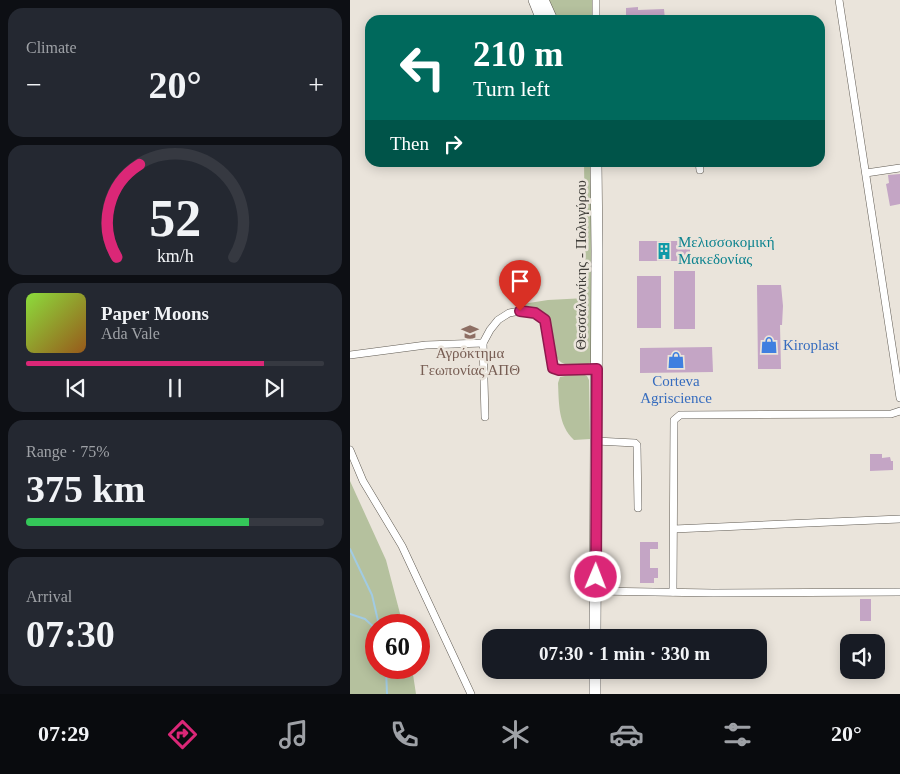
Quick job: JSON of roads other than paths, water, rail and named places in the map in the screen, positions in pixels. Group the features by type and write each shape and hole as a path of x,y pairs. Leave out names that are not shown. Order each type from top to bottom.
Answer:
{"main road":[{"path":"534,0 540,15"},
{"path":"543,0 550,15"},
{"name":"Θεσσαλονίκης - Πολυγύρου","path":"595,629 596,167"},
{"path":"595,679 595,694"}],"street":[{"path":"596,0 596,15"},
{"path":"839,0 900,398"},
{"path":"866,173 900,168"},
{"path":"485,417 483,343 498,320 509,313 520,311 535,313 545,320 553,368 559,370 597,369"},
{"path":"350,355 426,345 483,343"},
{"path":"673,592 674,420 680,415 891,414 900,411"},
{"path":"596,441 632,442 637,446 638,508"},
{"path":"350,450 363,481 402,546 471,694"},
{"path":"674,528 900,519"},
{"path":"595,591 900,592"}],"waterway":[{"path":"350,549 372,595 376,614"},
{"path":"350,614 365,619"},
{"path":"386,679 387,694"}],"place":[{"name":"Μελισσοκομική Μακεδονίας","path":"664,251"},
{"name":"Αγρόκτημα Γεωπονίας ΑΠΘ","path":"470,332"},
{"name":"Kiroplast","path":"769,345"},
{"name":"Corteva Agriscience","path":"676,360"}]}
